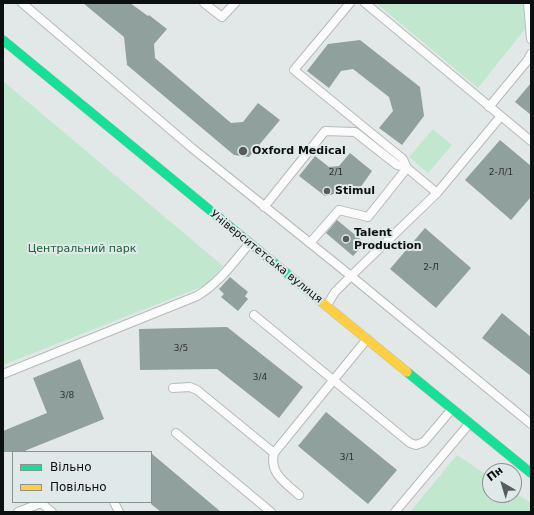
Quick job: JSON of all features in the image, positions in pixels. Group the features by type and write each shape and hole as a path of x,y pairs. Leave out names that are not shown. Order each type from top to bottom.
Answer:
{"main road":[{"name":"Університетська вулиця","path":"3,40 469,423 530,470"}],"lane":[{"path":"22,3 192,148 531,424"},
{"path":"204,3 222,18 235,3"},
{"path":"350,3 294,70 403,159 407,168 437,194"},
{"path":"365,3 474,97 489,107 531,141"},
{"path":"528,3 531,39"},
{"path":"489,107 527,61 531,54"},
{"path":"326,306 335,292 437,194 500,116"},
{"path":"264,207 325,132 355,132 397,166 407,168"},
{"path":"310,243 338,210 368,217 407,168"},
{"path":"3,374 197,296 220,279 249,243"},
{"path":"254,315 410,443 416,445 424,442 452,409"},
{"path":"299,495 277,476 273,468 272,460 274,453 367,339"},
{"path":"173,388 190,388 197,390 274,453"},
{"path":"395,512 469,423"},
{"path":"176,433 271,512"},
{"path":"18,512 41,503 52,512"},
{"path":"114,503 119,512"}],"green space":[{"path":"376,3 523,3 525,29 478,88"},
{"name":"Центральний парк","path":"3,81 223,266 206,285 3,365"},
{"path":"433,129 452,145 428,173 409,157"},
{"path":"457,455 482,472 482,503 522,503 522,497 531,503 531,512 410,512"}],"building":[{"path":"83,3 130,3 167,29 154,44 155,58 231,123 243,122 258,103 280,120 249,157 234,155 127,65 124,37"},
{"path":"360,40 420,87 424,116 402,145 379,128 393,111 389,97 353,69 341,71 329,88 307,71 328,44"},
{"path":"531,83 531,115 515,102"},
{"path":"500,140 531,166 531,197 511,220 465,180"},
{"path":"350,153 372,171 360,188 325,196 299,176 315,156 329,167 339,166"},
{"name":"Talent Production","path":"337,220 365,243 353,256 326,233"},
{"path":"425,228 471,268 436,308 390,269"},
{"path":"230,277 248,292 245,296 248,299 238,311 221,297 224,294 219,289"},
{"path":"502,313 531,337 531,376 482,338"},
{"path":"227,327 303,387 279,418 217,369 140,370 139,329"},
{"path":"80,359 104,419 24,451 3,452 3,431 47,413 33,378"},
{"path":"326,412 397,470 368,504 298,446"},
{"path":"152,454 221,512 161,512 151,504"}],"traffic: fast":[{"path":"3,40 307,290"},
{"path":"407,372 531,473"}],"traffic: slow":[{"path":"307,290 407,372"}],"place":[{"name":"Oxford Medical","path":"243,151"},
{"name":"Stimul","path":"327,191"},
{"name":"Talent Production","path":"346,239"}]}
